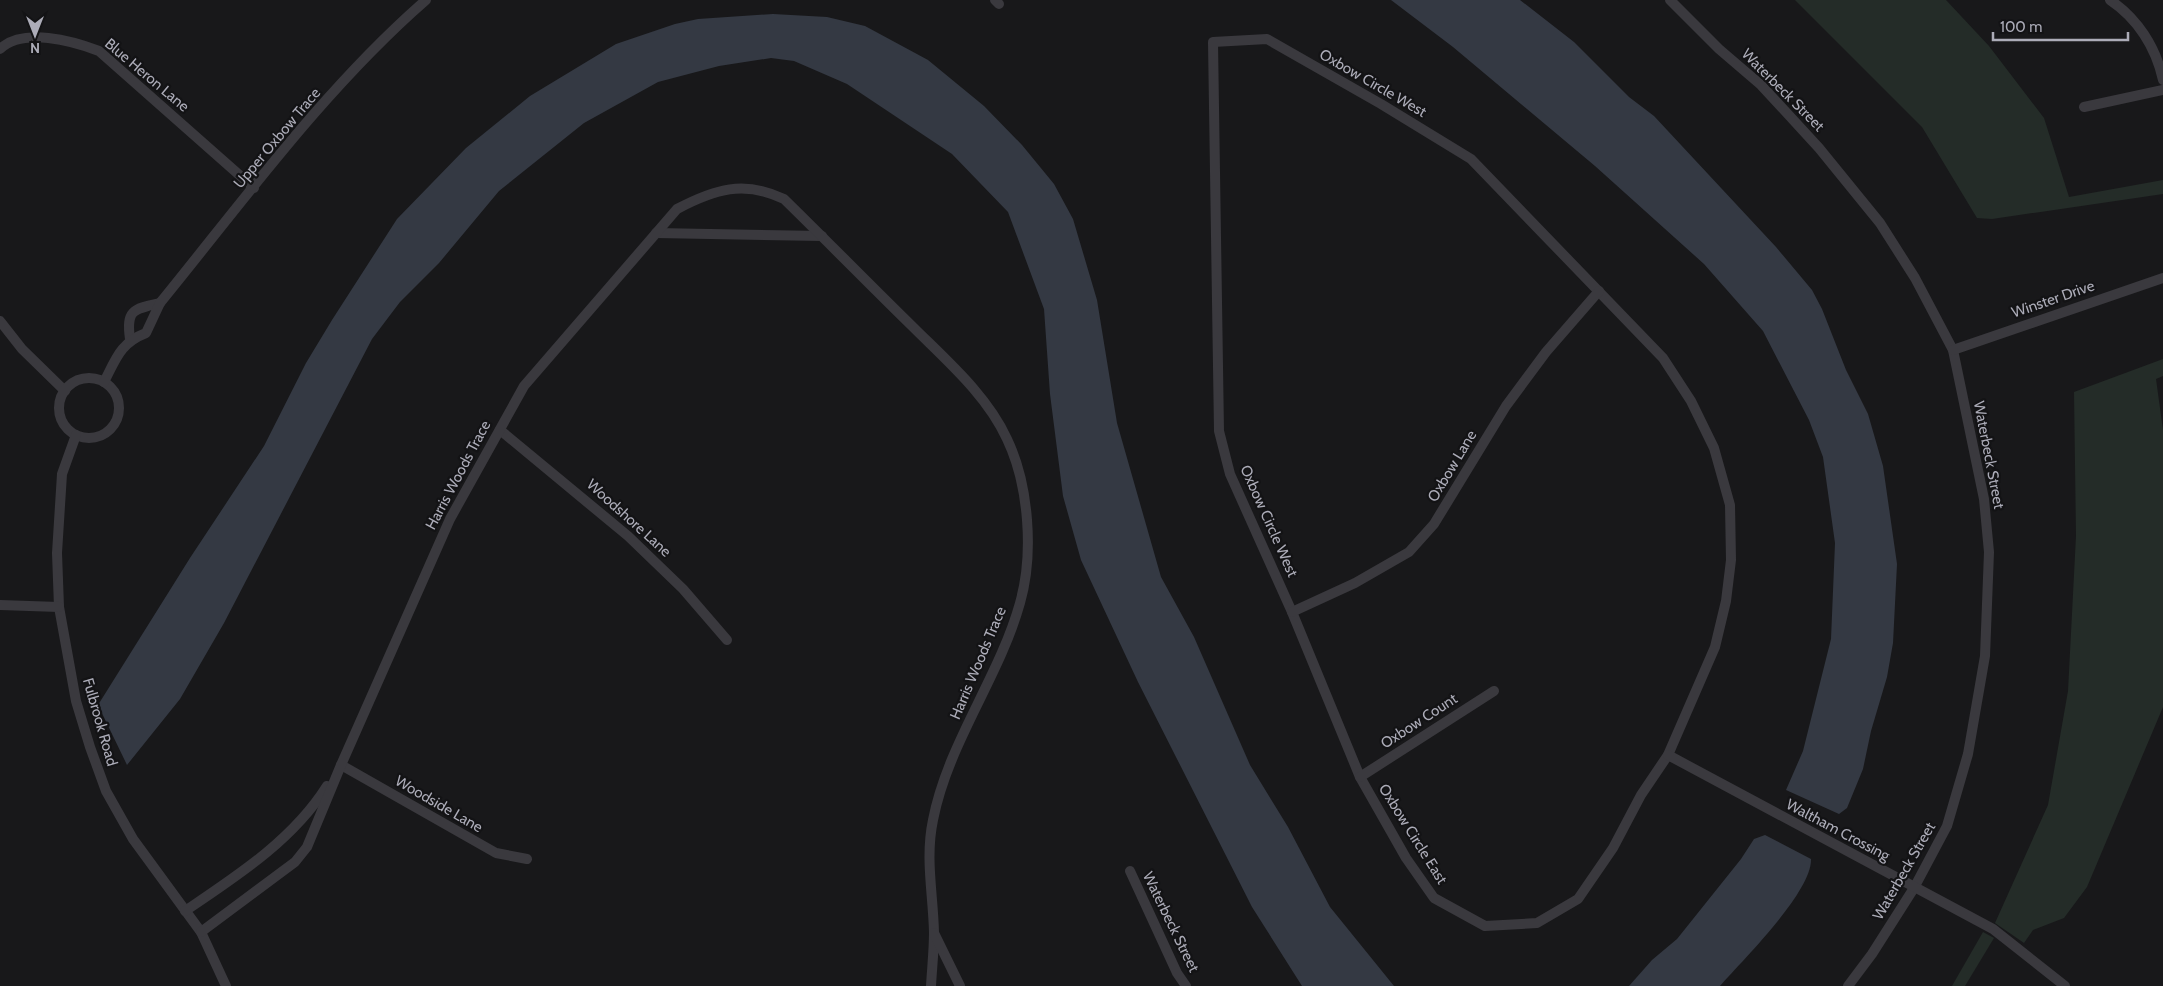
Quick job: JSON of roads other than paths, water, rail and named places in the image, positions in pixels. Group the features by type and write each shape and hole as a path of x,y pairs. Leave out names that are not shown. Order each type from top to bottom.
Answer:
{"street":[{"name":"Upper Oxbow Trace","path":"104,382 119,354 130,339 146,332 160,303 319,108 397,25 426,0"},
{"name":"Waterbeck Street","path":"1670,0 1719,49 1761,85 1819,148 1880,223 1915,278 1953,350 1984,499 1988,552 1985,656 1968,754 1947,826 1914,888 1872,954 1848,986"},
{"path":"2110,0 2124,10 2146,36 2163,80"},
{"name":"Blue Heron Lane","path":"0,49 18,41 36,38 78,43 99,51 254,188"},
{"name":"Oxbow Circle West","path":"1319,677 1230,474 1219,431 1214,42 1267,39 1381,104 1471,159 1663,358 1691,401 1714,448 1730,505 1731,560 1726,601 1715,647 1668,754"},
{"path":"2084,107 2163,90"},
{"name":"Harris Woods Trace","path":"201,932 295,862 307,847 341,764 450,519 524,386 677,209 699,197 722,190 748,187 769,192 784,199 958,372 989,411 1008,440 1019,474 1026,508 1028,542 1020,603 1004,647 942,783 928,845 928,871 934,932 931,986"},
{"path":"656,233 822,236"},
{"name":"Winster Drive","path":"1953,350 2163,278"},
{"name":"Oxbow Lane","path":"1292,612 1356,583 1409,552 1434,524 1506,406 1546,352 1599,291"},
{"path":"130,339 128,323 131,314 139,307 160,303"},
{"path":"0,321 22,348 65,392"},
{"path":"86,378 104,382 118,396 120,409 117,421 110,431 97,437 82,437 67,428 60,414 60,403 65,392 76,381 86,378"},
{"name":"Woodshore Lane","path":"500,430 628,536 683,589 727,640"},
{"name":"Fulbrook Road","path":"76,434 62,474 58,510 57,553 59,607 76,701 106,791 133,839 201,932 226,986"},
{"path":"0,605 59,607"},
{"name":"Oxbow Circle East","path":"1319,677 1360,776 1406,858 1434,898 1485,926 1538,923 1578,899 1613,848 1642,795 1668,754"},
{"name":"Oxbow Count","path":"1360,776 1494,690"},
{"name":"Waltham Crossing","path":"1668,754 1914,888 1993,928 2065,986"},
{"name":"Harris Woods Trace","path":"185,911 233,879 290,832 319,799 341,764"},
{"name":"Woodside Lane","path":"341,764 496,853 527,859"},
{"name":"Waterbeck Street","path":"1130,871 1177,973 1186,986"},
{"name":"Harris Woods Trace","path":"934,932 960,986"}]}
